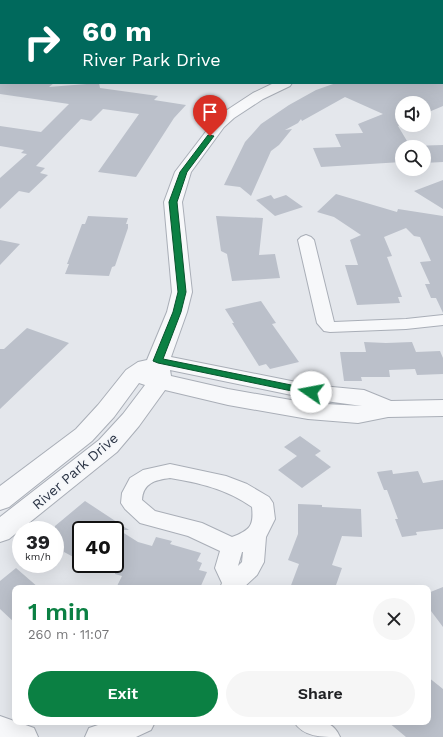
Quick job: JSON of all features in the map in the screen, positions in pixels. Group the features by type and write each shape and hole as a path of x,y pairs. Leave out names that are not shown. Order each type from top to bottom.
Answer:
{"street":[{"name":"River Park Drive","path":"0,532 108,446 131,420 159,371 182,292 173,202 184,172 219,124 229,115 258,96 283,84"},
{"path":"306,240 325,323 330,327 443,320"},
{"name":"River Park Drive","path":"0,500 84,435 106,411 134,375 159,371"},
{"path":"159,371 228,397 308,411 358,415 388,409 443,408"},
{"path":"232,547 226,568 233,585 250,568 253,561 255,537 264,520 262,503 245,491 209,477 170,471 153,473 140,481 133,488 132,503 148,517 194,529 232,547 255,537"},
{"path":"98,737 135,725"},
{"path":"311,725 327,737"},
{"path":"0,728 25,737"}],"building":[{"path":"0,84 53,84 49,87 99,84 100,88 158,96 154,100 186,105 174,118 136,177 98,172 139,114 103,109 91,121 81,119 36,166 45,168 40,173 48,175 29,193 19,191 0,209 0,178 27,154 21,153 24,150 0,146 0,126 41,132 69,104 0,94"},
{"path":"333,84 443,84 443,106 431,111 431,96 395,96 395,132 402,132 406,140 395,140 395,162 321,167 313,148 341,147 335,134 363,133 358,124 383,114 345,97 302,121 301,119 298,123 285,130 292,129 279,145 271,151 251,196 240,187 224,185 245,142 261,124 289,105 316,90"},
{"path":"431,145 443,145 443,162 431,163"},
{"path":"443,180 443,209 414,191"},
{"path":"336,194 397,212 398,209 443,216 443,313 436,298 431,298 425,284 430,284 420,262 431,261 420,237 414,236 406,228 384,237 392,256 387,257 402,297 398,297 400,303 357,305 345,265 358,265 350,240 361,235 334,217 317,212"},
{"path":"271,195 274,199 286,195 303,207 275,216 256,200"},
{"path":"88,216 128,218 126,224 128,224 128,228 115,266 112,267 109,276 65,274 69,264 67,264 82,224 85,224"},
{"path":"216,216 263,218 259,255 275,254 280,278 232,281 227,254 221,251"},
{"path":"0,240 20,244 0,265"},
{"path":"261,301 276,323 272,324 299,362 270,369 266,364 259,366 225,309"},
{"path":"27,328 69,343 0,409 0,349 4,349"},
{"path":"364,342 412,342 416,352 440,351 443,358 443,374 417,375 415,369 389,370 390,377 361,377 362,381 344,381 340,352 366,352"},
{"path":"300,436 321,451 315,455 331,467 302,488 278,470 297,456 284,447"},
{"path":"392,470 393,474 418,471 423,483 443,480 443,529 416,532 417,535 402,537 395,519 398,519 387,490 384,490 377,472"},
{"path":"85,501 115,521 72,521 72,556 64,552 64,521 61,521"},
{"path":"298,504 361,509 362,537 342,536 332,565 342,568 336,585 291,585 299,564 288,560 298,534"},
{"path":"124,533 138,542 152,546 156,537 172,541 170,544 201,553 197,561 202,563 199,570 207,572 201,585 118,585 122,576 115,574 124,573"},
{"path":"12,571 12,573 22,573 36,585 12,585 12,620 0,609 0,581"},
{"path":"443,587 443,627 431,611 431,592"},
{"path":"431,679 443,689 443,737 406,737 392,725 431,725"}],"route":[{"path":"210,136 184,172 173,202 182,292 177,312 158,361 311,392"}]}
